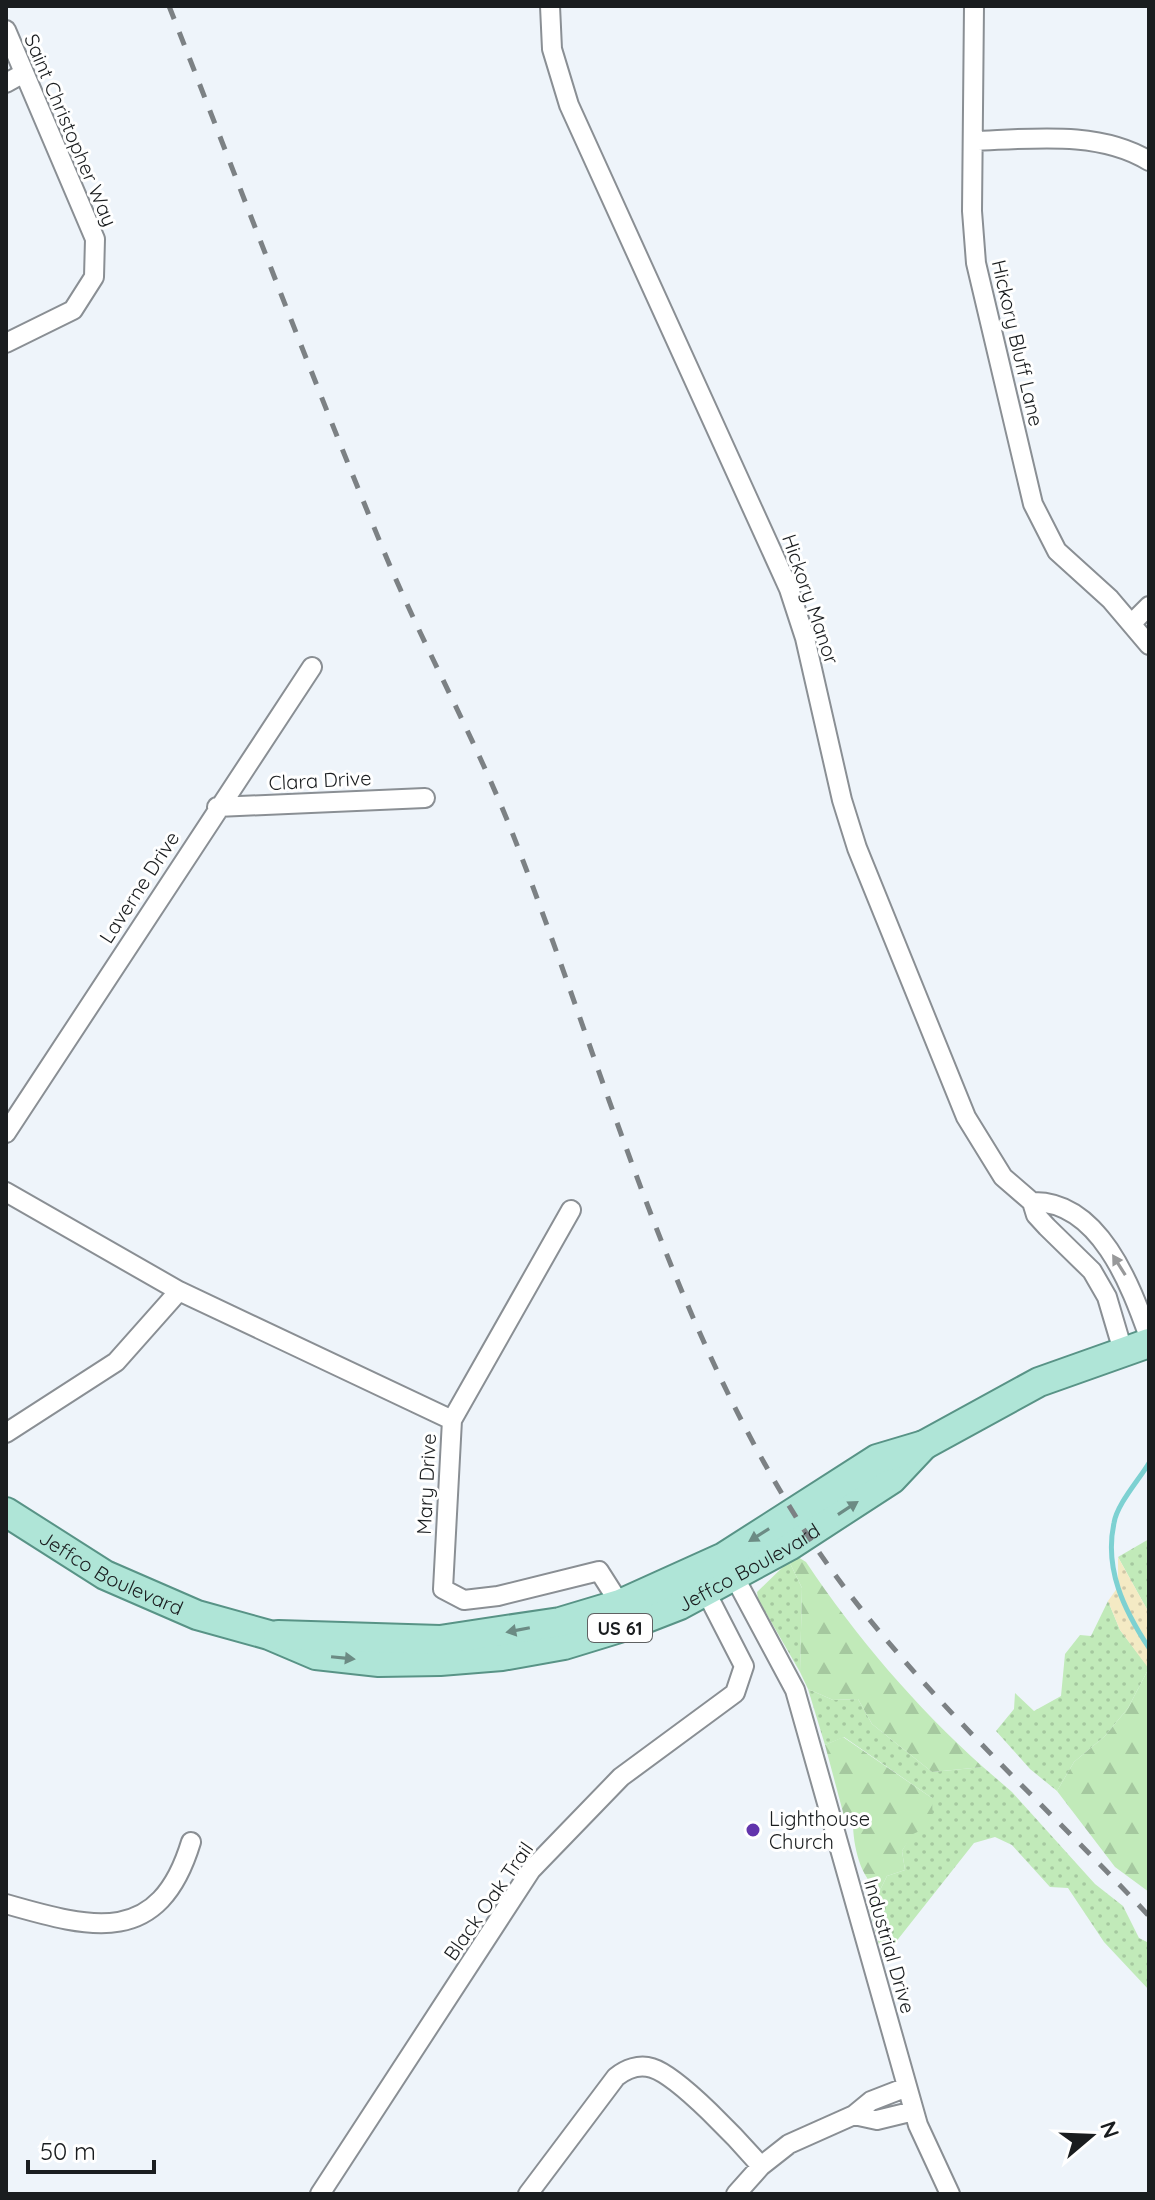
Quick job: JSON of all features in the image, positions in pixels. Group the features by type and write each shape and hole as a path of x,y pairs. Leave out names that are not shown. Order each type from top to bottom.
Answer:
{"main road":[{"name":"Jeffco Boulevard","path":"269,1635 319,1634 379,1640 440,1640 560,1622 620,1604 724,1557 877,1459 924,1445 1005,1398 1140,1344"},
{"name":"Jeffco Boulevard","path":"6,1512 105,1575 153,1598 197,1615 269,1635 316,1655 379,1662 502,1656 564,1645 626,1626 735,1578 892,1479 924,1445"}],"street":[{"name":"Hickory Manor","path":"550,6 552,49 569,105 789,589 805,638 842,800 857,848 966,1117 989,1158 1032,1202 1036,1215 1092,1271 1140,1344"},
{"name":"Hickory Bluff Lane","path":"974,6 976,263 1033,504 1057,551 1132,623 1149,645"},
{"name":"Saint Christopher Way","path":"6,30 95,239 94,277 73,310 6,343"},
{"path":"6,83 24,73"},
{"path":"973,141 1094,141 1118,146 1149,161"},
{"path":"1132,623 1149,606"},
{"name":"Laverne Drive","path":"6,1133 217,807 312,667"},
{"name":"Clara Drive","path":"217,807 425,798"},
{"path":"6,1192 179,1291 452,1420"},
{"path":"1032,1202 1062,1205 1106,1246 1131,1285 1140,1344"},
{"name":"Mary Drive","path":"571,1210 452,1420 443,1589 464,1600 498,1596 599,1571 620,1604"},
{"path":"6,1433 116,1362 179,1291"},
{"name":"Industrial Drive","path":"735,1578 795,1690 914,2111 950,2194"},
{"name":"Black Oak Trail","path":"320,2194 531,1870 621,1777 735,1693 744,1666 740,1651 706,1592"},
{"path":"6,1904 60,1920 124,1924 159,1905 182,1872 191,1842"},
{"path":"528,2194 616,2077 636,2067 652,2068 669,2078 726,2128 761,2166"},
{"path":"736,2194 761,2166 804,2135 854,2115 878,2097 907,2087"},
{"path":"878,2097 885,2119"},
{"path":"854,2115 885,2119 914,2111"}],"green space":[{"path":"1149,1539 1149,1613 1118,1557"},
{"path":"798,1557 806,1562 888,1670 983,1767 932,1772 872,1724 858,1699 833,1700 808,1689 800,1672 802,1588 789,1561"},
{"path":"789,1561 802,1588 800,1672 758,1599 757,1592"},
{"path":"1108,1601 1120,1630 1149,1668 1128,1708 1105,1736 1074,1762 1057,1791 1030,1769 996,1731 1014,1709 1015,1693 1034,1711 1061,1696 1065,1654 1080,1635 1091,1636"},
{"path":"1149,1668 1149,1892 1115,1867 1057,1791 1074,1762 1105,1736 1128,1708"},
{"path":"808,1689 833,1700 858,1699 872,1724 932,1772 983,1767 1012,1792 1095,1884 1123,1906 1139,1938 1149,1943 1149,1990 1104,1942 1068,1888 1050,1887 1012,1845 995,1837 974,1843 895,1943 879,1945 867,1899 880,1890 887,1876 905,1870 902,1851 932,1798 844,1737 825,1745"},
{"path":"843,1737 932,1798 933,1825 913,1834 902,1851 905,1870 887,1876 880,1890 867,1878 859,1861 853,1823 844,1816 825,1745"}],"sand":[{"path":"1118,1557 1149,1613 1149,1669 1120,1630 1108,1601 1118,1587"}],"waterway":[{"path":"1149,1463 1119,1508 1112,1540 1118,1588 1149,1648"}],"railway":[{"path":"169,6 385,554 508,822 673,1270 711,1358 753,1443 801,1525 878,1630 966,1728 1149,1916"}],"place":[{"name":"Lighthouse Church","path":"753,1830"}]}
